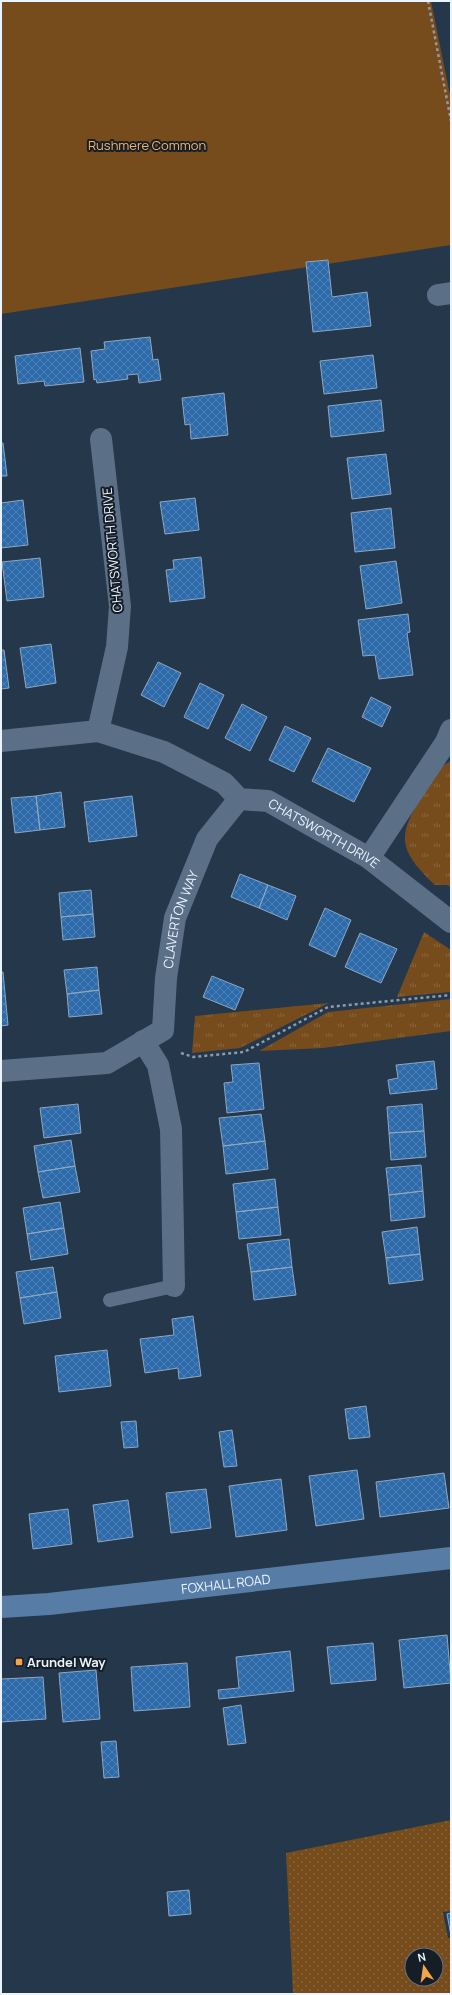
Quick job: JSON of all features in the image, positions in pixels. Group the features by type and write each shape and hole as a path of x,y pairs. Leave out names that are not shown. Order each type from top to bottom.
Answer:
{"street":[{"name":"CHATSWORTH DRIVE","path":"98,731 117,647 120,606 101,439"},
{"path":"369,858 446,742 451,730"},
{"path":"1,741 98,731 164,752 224,783 239,799"},
{"name":"CHATSWORTH DRIVE","path":"239,799 268,801 369,858 451,922"},
{"name":"CLAVERTON WAY","path":"1,1071 107,1062 163,1030 166,978 175,918 207,839 239,799"},
{"path":"143,1041 158,1064 171,1129 174,1286"},
{"name":"FOXHALL ROAD","path":"1,1607 49,1604 451,1558"}],"lane":[{"path":"110,1300 174,1286"}],"path":[{"path":"428,1 451,122"},
{"path":"143,1041 193,1057 244,1052 328,1007 451,995"}],"green space":[{"name":"Rushmere Common","path":"1,1 431,1 451,100 451,245 1,314"},
{"path":"451,761 451,887 447,885 435,885 422,872 407,850 405,840 406,829 417,805 436,773 446,763"},
{"path":"424,932 451,950 451,992 397,997"},
{"path":"451,999 451,1031 323,1048 259,1051 328,1012"},
{"path":"329,1003 240,1048 192,1053 195,1016"},
{"path":"451,1820 451,1911 443,1912 448,1938 451,1938 451,1994 293,1994 286,1853"}],"building":[{"path":"328,260 332,297 367,292 371,326 313,332 306,262"},
{"path":"150,337 153,360 158,359 161,380 139,383 138,374 127,375 128,379 97,383 96,379 94,380 91,351 105,349 104,342"},
{"path":"80,348 84,382 45,386 44,381 18,384 15,356"},
{"path":"373,355 377,388 324,394 320,361"},
{"path":"224,393 228,435 191,439 190,424 185,425 182,398"},
{"path":"381,400 384,431 331,437 328,406"},
{"path":"1,443 3,443 7,476 1,476"},
{"path":"386,454 391,494 352,499 347,458"},
{"path":"195,498 199,530 165,534 160,502"},
{"path":"23,500 28,545 1,548 1,503"},
{"path":"391,508 395,548 355,552 351,513"},
{"path":"201,557 205,598 170,602 166,570 174,569 173,560"},
{"path":"40,558 44,597 7,601 2,562"},
{"path":"396,561 402,603 366,609 360,566"},
{"path":"408,614 410,632 407,633 413,675 379,679 375,655 363,656 358,620"},
{"path":"51,644 56,683 26,688 20,648"},
{"path":"1,650 4,650 9,688 1,689"},
{"path":"158,662 181,673 164,707 141,695"},
{"path":"200,683 224,695 208,729 184,717"},
{"path":"371,697 391,707 382,727 362,717"},
{"path":"242,704 267,717 250,751 225,738"},
{"path":"285,726 311,738 294,772 269,760"},
{"path":"328,748 371,768 354,802 312,781"},
{"path":"61,792 65,827 40,830 36,796"},
{"path":"36,796 40,830 15,833 11,798"},
{"path":"132,796 137,836 89,842 84,802"},
{"path":"240,874 268,885 259,908 231,897"},
{"path":"268,885 296,896 287,920 259,908"},
{"path":"91,890 93,914 61,917 59,893"},
{"path":"325,908 351,920 335,957 309,945"},
{"path":"93,914 95,937 63,940 61,917"},
{"path":"360,933 397,949 381,983 345,967"},
{"path":"97,967 99,990 67,994 64,970"},
{"path":"1,972 3,972 8,1025 1,1026"},
{"path":"212,976 244,989 235,1010 203,997"},
{"path":"99,990 102,1014 69,1017 67,994"},
{"path":"434,1061 437,1089 390,1094 388,1080 398,1078 396,1065"},
{"path":"259,1063 264,1109 227,1113 224,1083 233,1082 231,1065"},
{"path":"78,1104 81,1133 44,1138 40,1108"},
{"path":"422,1104 424,1131 389,1133 387,1107"},
{"path":"261,1114 265,1141 223,1146 219,1118"},
{"path":"424,1131 426,1157 391,1160 389,1133"},
{"path":"71,1140 75,1166 38,1172 34,1146"},
{"path":"265,1141 268,1169 226,1174 223,1146"},
{"path":"421,1165 423,1191 389,1195 386,1168"},
{"path":"75,1166 80,1192 43,1198 38,1172"},
{"path":"275,1179 278,1207 236,1212 233,1184"},
{"path":"423,1191 425,1217 391,1221 389,1195"},
{"path":"60,1202 64,1228 27,1234 23,1208"},
{"path":"278,1207 281,1235 239,1239 236,1212"},
{"path":"417,1227 420,1254 386,1258 382,1232"},
{"path":"64,1228 68,1254 31,1260 27,1234"},
{"path":"289,1239 292,1267 251,1272 247,1244"},
{"path":"420,1254 423,1280 389,1284 386,1258"},
{"path":"53,1267 57,1292 20,1298 16,1272"},
{"path":"292,1267 296,1295 254,1300 251,1272"},
{"path":"57,1292 61,1318 24,1324 20,1298"},
{"path":"193,1316 201,1376 179,1379 178,1368 145,1373 140,1339 174,1335 172,1319"},
{"path":"107,1350 111,1386 59,1392 55,1356"},
{"path":"366,1406 370,1437 349,1439 345,1409"},
{"path":"136,1421 138,1447 124,1448 121,1422"},
{"path":"232,1430 237,1466 224,1467 219,1432"},
{"path":"357,1470 364,1519 316,1526 309,1476"},
{"path":"444,1473 449,1508 380,1517 376,1482"},
{"path":"281,1479 287,1530 236,1537 229,1486"},
{"path":"206,1489 211,1528 171,1533 166,1493"},
{"path":"128,1500 133,1537 98,1542 93,1505"},
{"path":"68,1509 72,1544 33,1549 29,1514"},
{"path":"447,1635 451,1683 404,1688 399,1640"},
{"path":"373,1643 376,1680 331,1684 327,1647"},
{"path":"290,1651 294,1691 219,1699 218,1690 239,1688 236,1657"},
{"path":"187,1663 190,1707 134,1711 131,1667"},
{"path":"96,1670 100,1719 63,1722 59,1673"},
{"path":"43,1677 46,1719 1,1722 1,1679"},
{"path":"241,1705 246,1743 228,1745 223,1708"},
{"path":"116,1741 119,1777 104,1778 101,1742"},
{"path":"189,1890 191,1914 169,1916 167,1892"},
{"path":"451,1913 451,1936 447,1914"}],"place":[{"name":"Arundel Way","path":"19,1662"}]}
